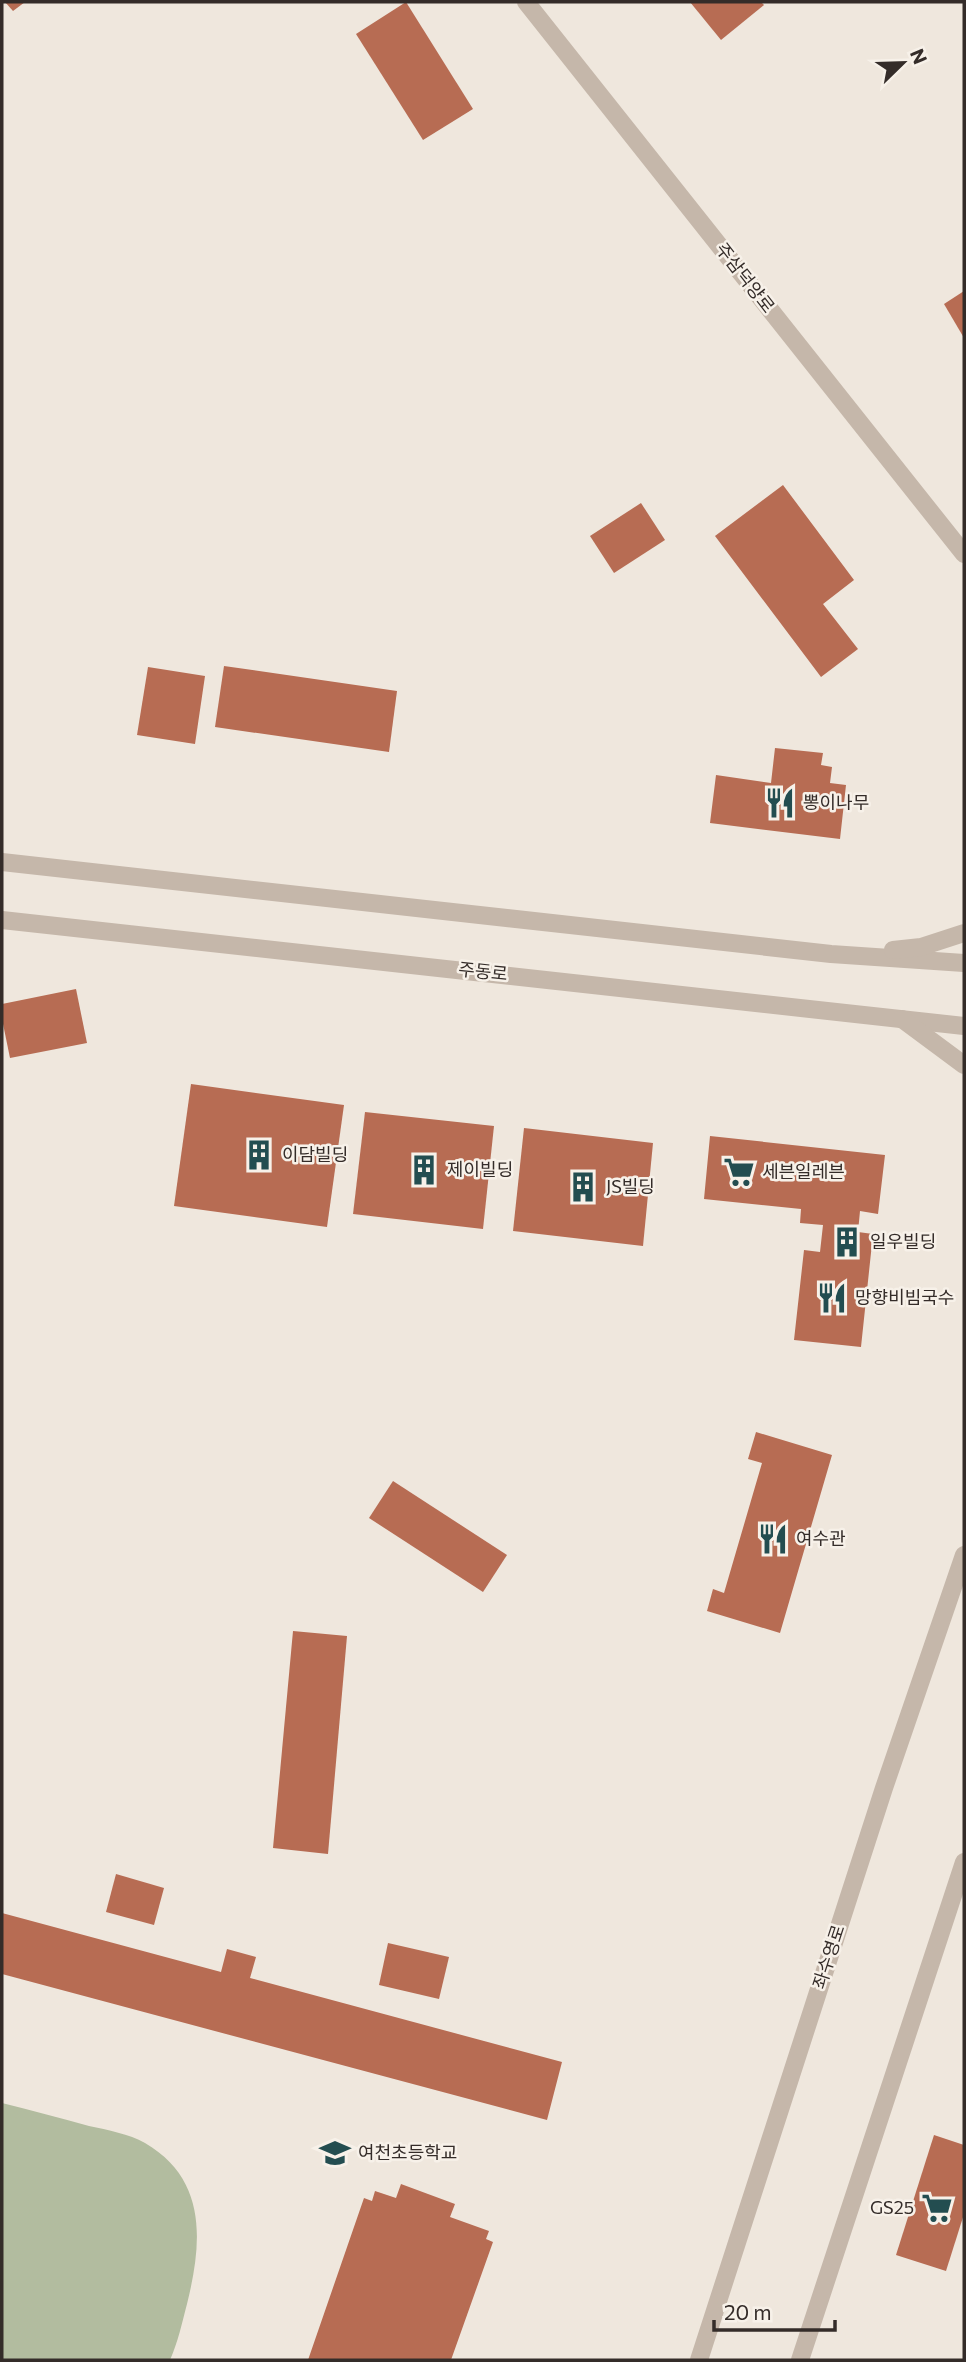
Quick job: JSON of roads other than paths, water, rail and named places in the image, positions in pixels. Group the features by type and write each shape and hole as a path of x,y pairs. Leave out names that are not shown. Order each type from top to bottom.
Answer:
{"street":[{"name":"주삼덕양로","path":"526,2 964,554"},
{"path":"2,862 831,954 964,963"},
{"name":"주동로","path":"2,920 964,1026"},
{"path":"831,954 921,947 964,933"},
{"path":"900,1017 964,1065"},
{"name":"좌수영로","path":"699,2360 884,1788 964,1555"},
{"path":"800,2360 964,1862"}],"place":[{"name":"뽕이나무","path":"780,803"},
{"name":"이담빌딩","path":"259,1155"},
{"name":"제이빌딩","path":"424,1170"},
{"name":"세븐일레븐","path":"739,1172"},
{"name":"JS빌딩","path":"583,1187"},
{"name":"일우빌딩","path":"847,1242"},
{"name":"망향비빔국수","path":"832,1298"},
{"name":"여수관","path":"773,1539"},
{"name":"여천초등학교","path":"335,2153"},
{"name":"GS25","path":"937,2208"}]}
